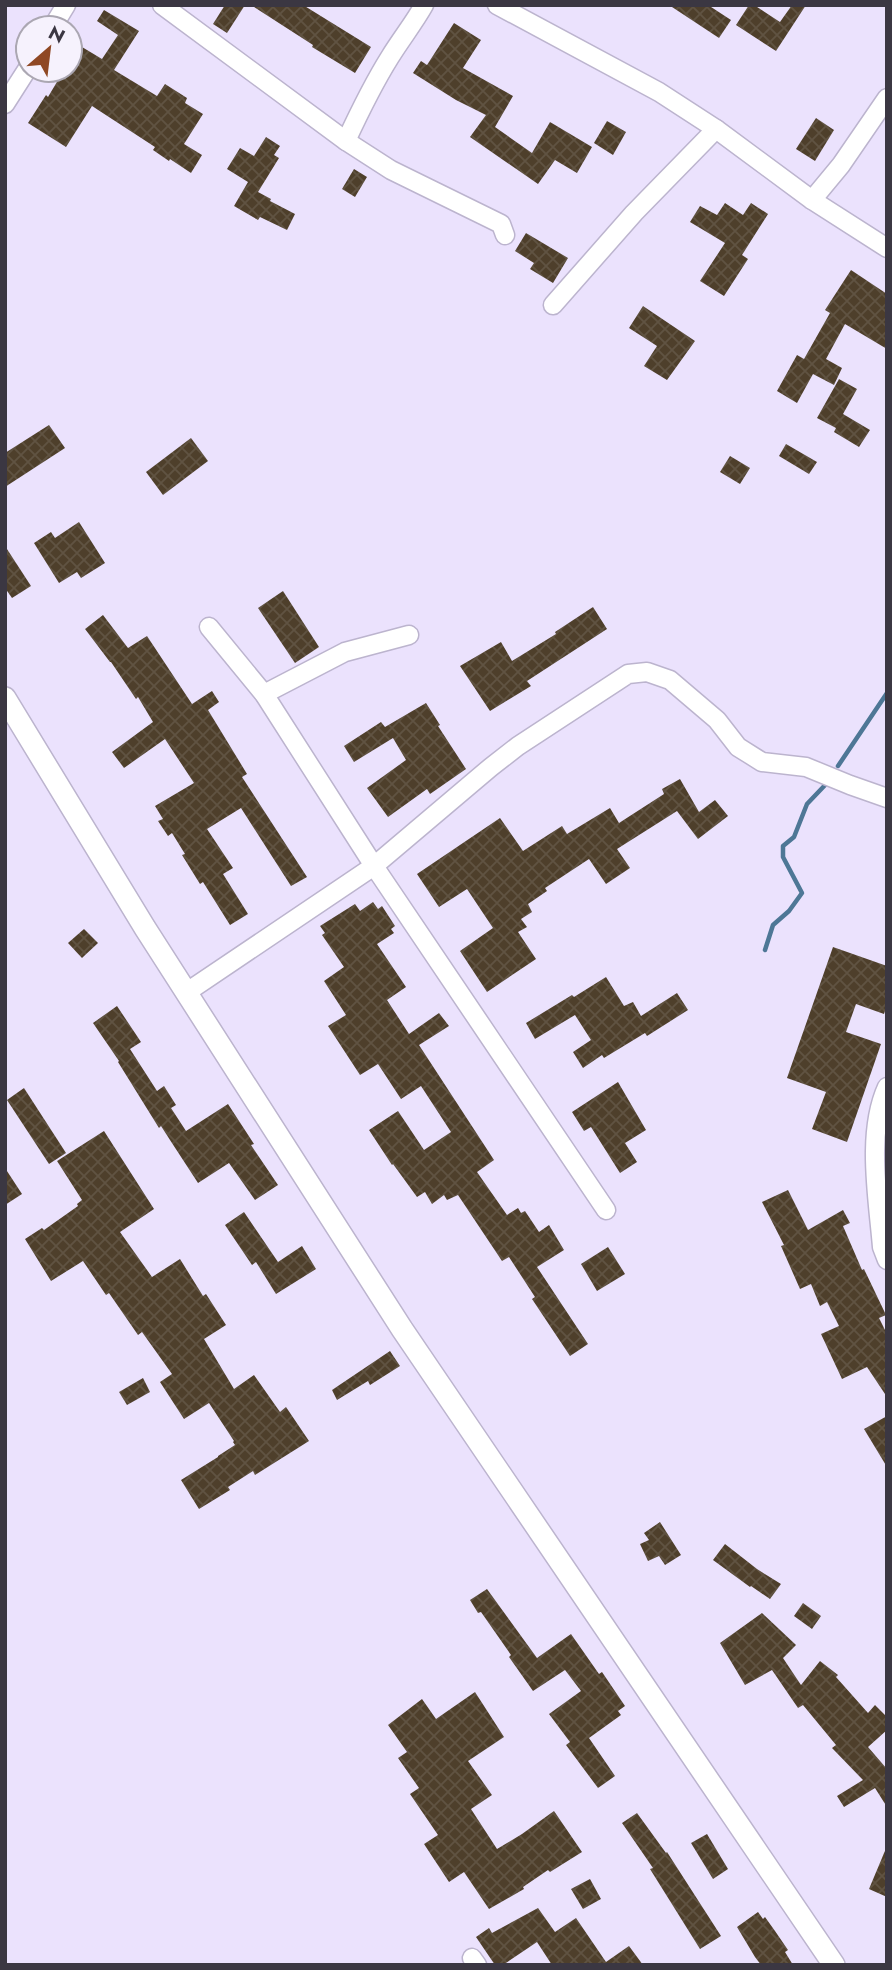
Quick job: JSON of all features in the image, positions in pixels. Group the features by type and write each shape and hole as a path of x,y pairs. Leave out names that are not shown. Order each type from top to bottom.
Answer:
{"street":[{"path":"162,5 346,141 391,170 501,224 505,235"},
{"path":"346,141 363,103 424,5"},
{"path":"496,5 659,92 716,129 812,200 887,248"},
{"path":"812,200 841,165 887,98"},
{"path":"553,305 634,213 716,129"},
{"path":"209,627 264,694 374,866 606,1210"},
{"path":"264,694 345,652 409,635"},
{"path":"187,992 374,866 491,766 628,674 647,672 670,680 717,720 738,747 762,762 806,767 887,798"},
{"path":"5,698 145,928 402,1329 834,1965"},
{"path":"887,1087 880,1101 874,1158 882,1247 887,1260"}],"building":[{"path":"225,5 245,5 227,33 213,24"},
{"path":"251,5 303,5 371,47 355,73"},
{"path":"669,5 708,5 731,20 719,38"},
{"path":"749,5 754,5 780,22 792,5 806,5 776,51 736,25"},
{"path":"104,10 139,31 114,70 157,96 165,84 187,98 185,103 203,114 184,144 202,155 191,173 170,159 169,161 153,150 155,147 92,106 66,147 28,123 56,84 84,84 84,48 102,59 118,35 97,21"},
{"path":"454,23 481,40 463,68 513,96 495,127 532,153 550,122 592,147 577,173 555,160 538,184 470,137 486,115 413,73 421,61 427,65"},
{"path":"816,118 834,130 815,161 796,149"},
{"path":"607,121 626,132 613,155 594,143"},
{"path":"266,137 280,146 274,155 279,158 258,192 295,214 287,230 260,217 258,220 234,206 248,182 227,169 240,148 254,156"},
{"path":"354,169 367,177 355,197 342,189"},
{"path":"725,203 743,215 751,203 768,214 742,255 748,259 724,296 700,281 725,243 690,222 700,206 717,215"},
{"path":"526,233 568,258 553,283 530,269 534,263 515,251"},
{"path":"851,270 887,294 887,349 845,324 826,359 842,368 834,385 813,374 797,403 777,391 797,355 804,359 830,313 825,310"},
{"path":"643,306 695,341 667,380 644,366 657,346 629,328"},
{"path":"839,379 857,389 843,414 870,430 859,447 834,432 836,428 817,418"},
{"path":"49,425 65,448 5,487 5,453"},
{"path":"191,438 208,461 163,495 146,472"},
{"path":"786,444 817,462 809,474 779,456"},
{"path":"730,456 750,468 740,484 720,472"},
{"path":"79,522 105,563 81,578 77,572 59,583 34,543 51,532 55,538"},
{"path":"5,546 31,586 12,598 5,588"},
{"path":"283,591 319,647 295,663 258,608"},
{"path":"593,607 607,629 527,681 531,686 490,711 460,666 501,642 512,661"},
{"path":"103,615 128,648 147,636 192,704 212,691 219,702 208,710 247,774 242,777 307,877 291,886 241,808 207,829 233,868 223,874 248,914 230,925 203,882 200,884 172,833 168,836 158,821 163,819 155,806 194,783 165,739 124,768 112,752 153,722 138,697 136,699 85,629"},
{"path":"426,703 466,769 430,794 427,789 388,817 367,788 406,760 393,738 354,762 344,746 381,722 385,727"},
{"path":"680,779 699,812 715,800 728,816 698,839 677,811 617,849 630,868 606,884 589,859 545,888 547,891 528,904 532,912 521,919 527,927 518,932 536,959 487,992 460,951 493,928 467,889 439,907 417,874 500,818 523,851 562,826 567,834 610,808 619,823 664,794 662,789"},
{"path":"373,902 378,909 382,906 395,926 391,929 394,933 377,944 406,987 387,1000 409,1034 439,1013 449,1026 419,1045 494,1160 477,1172 507,1215 518,1208 521,1213 525,1211 539,1232 549,1225 564,1250 537,1267 588,1344 570,1356 532,1299 535,1297 509,1257 502,1261 458,1195 447,1200 444,1195 432,1204 425,1192 417,1197 369,1130 398,1111 424,1150 451,1132 421,1086 401,1099 378,1064 360,1075 328,1026 346,1015 324,981 344,967 322,935 325,933 320,926 355,904 360,911"},
{"path":"84,929 98,943 82,958 68,943"},
{"path":"833,947 887,966 887,1005 884,1014 856,1004 846,1032 881,1044 847,1142 812,1129 826,1092 787,1078"},
{"path":"606,977 624,1006 633,1002 641,1016 677,993 688,1010 647,1036 645,1033 583,1068 573,1052 591,1040 575,1015 535,1039 526,1023"},
{"path":"117,1006 141,1042 130,1049 157,1091 164,1086 176,1105 171,1108 186,1131 228,1104 278,1185 255,1200 229,1163 198,1183 161,1126 159,1128 93,1023"},
{"path":"618,1082 646,1130 625,1143 637,1162 620,1173 591,1127 584,1131 572,1112"},
{"path":"24,1088 66,1153 49,1164 7,1100"},
{"path":"104,1131 154,1209 120,1232 152,1277 180,1259 203,1296 206,1294 226,1325 204,1339 234,1389 254,1375 280,1412 286,1407 309,1441 255,1475 253,1471 228,1487 230,1490 199,1509 181,1480 235,1445 234,1441 209,1403 184,1419 160,1382 172,1374 142,1332 138,1335 109,1293 106,1295 83,1261 51,1281 25,1239 42,1228 44,1230 78,1206 82,1200 57,1161"},
{"path":"5,1168 22,1194 5,1205"},
{"path":"788,1190 808,1230 843,1210 850,1223 843,1226 886,1315 879,1318 887,1334 887,1397 867,1367 842,1379 821,1334 839,1326 827,1302 820,1306 811,1284 800,1289 781,1246 784,1245 762,1202"},
{"path":"244,1212 278,1262 302,1246 316,1269 276,1294 256,1262 252,1265 225,1225"},
{"path":"608,1247 625,1274 597,1291 581,1264"},
{"path":"390,1351 400,1366 370,1385 368,1381 337,1400 332,1390"},
{"path":"143,1378 150,1392 127,1405 119,1392"},
{"path":"887,1416 887,1467 864,1429"},
{"path":"660,1522 681,1555 665,1565 659,1556 648,1561 640,1544 649,1540 644,1533"},
{"path":"725,1544 781,1584 770,1599 713,1560"},
{"path":"487,1589 537,1658 571,1634 625,1706 618,1711 621,1715 589,1738 615,1776 598,1788 566,1745 570,1742 549,1714 581,1691 565,1670 533,1691 509,1657 511,1655 470,1600"},
{"path":"803,1603 821,1616 812,1629 794,1616"},
{"path":"762,1613 796,1645 783,1658 801,1685 820,1661 838,1675 836,1677 868,1713 875,1705 887,1717 887,1730 868,1747 887,1769 887,1807 875,1788 844,1807 837,1796 863,1780 832,1748 836,1745 803,1705 798,1708 772,1670 745,1685 720,1643"},
{"path":"475,1692 504,1737 468,1761 492,1795 471,1809 497,1849 554,1811 582,1852 550,1872 548,1870 523,1887 524,1889 489,1909 464,1872 449,1882 424,1844 438,1835 410,1794 419,1788 398,1758 407,1752 388,1725 422,1699 436,1719"},
{"path":"637,1813 667,1852 721,1936 700,1949 650,1869 653,1868 622,1823"},
{"path":"707,1834 728,1869 713,1879 691,1843"},
{"path":"887,1846 887,1897 869,1889"},
{"path":"590,1879 601,1899 583,1909 571,1889"},
{"path":"538,1908 555,1932 576,1918 606,1962 629,1946 643,1965 552,1965 537,1942 503,1965 495,1965 476,1937 489,1928 492,1933"},
{"path":"758,1912 763,1919 765,1917 788,1950 785,1952 793,1965 761,1965 755,1957 737,1927"}],"waterway":[{"path":"838,766 887,693"},
{"path":"765,950 773,925 789,911 802,893 783,857 783,846 794,837 807,804 827,783"}]}
